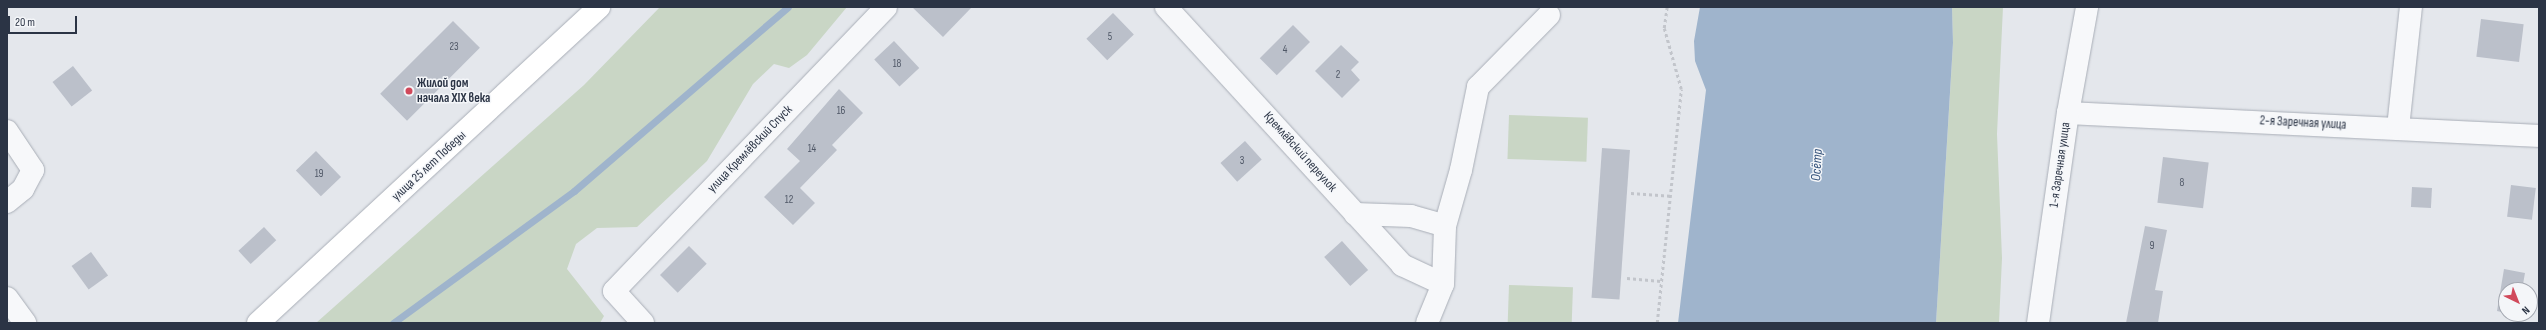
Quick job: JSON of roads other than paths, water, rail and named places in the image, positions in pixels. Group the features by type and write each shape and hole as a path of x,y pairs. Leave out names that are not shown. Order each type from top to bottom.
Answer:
{"main road":[{"name":"улица 25 лет Победы","path":"258,323 599,7"}],"street":[{"name":"улица Кремлёвский Спуск","path":"643,323 614,291 886,7"},
{"name":"Кремлёвский переулок","path":"1166,7 1402,265 1443,284"},
{"name":"1-я Заречная улица","path":"2038,323 2068,113 2087,7"},
{"path":"2398,128 2411,7"},
{"path":"1432,315 1443,284 1445,226 1461,170 1478,87 1549,14"},
{"name":"2-я Заречная улица","path":"2068,113 2539,136"},
{"path":"7,131 33,170 23,190 7,202"},
{"path":"1355,214 1411,216 1445,226"},
{"path":"7,298 25,323"}],"water":[{"name":"Осётр","path":"1700,7 1952,7 1953,43 1936,323 1678,323 1706,90 1695,61 1694,41"}],"waterway":[{"path":"393,323 574,191 788,7"}],"place":[{"name":"Жилой дом начала XIX века","path":"409,91"}]}
